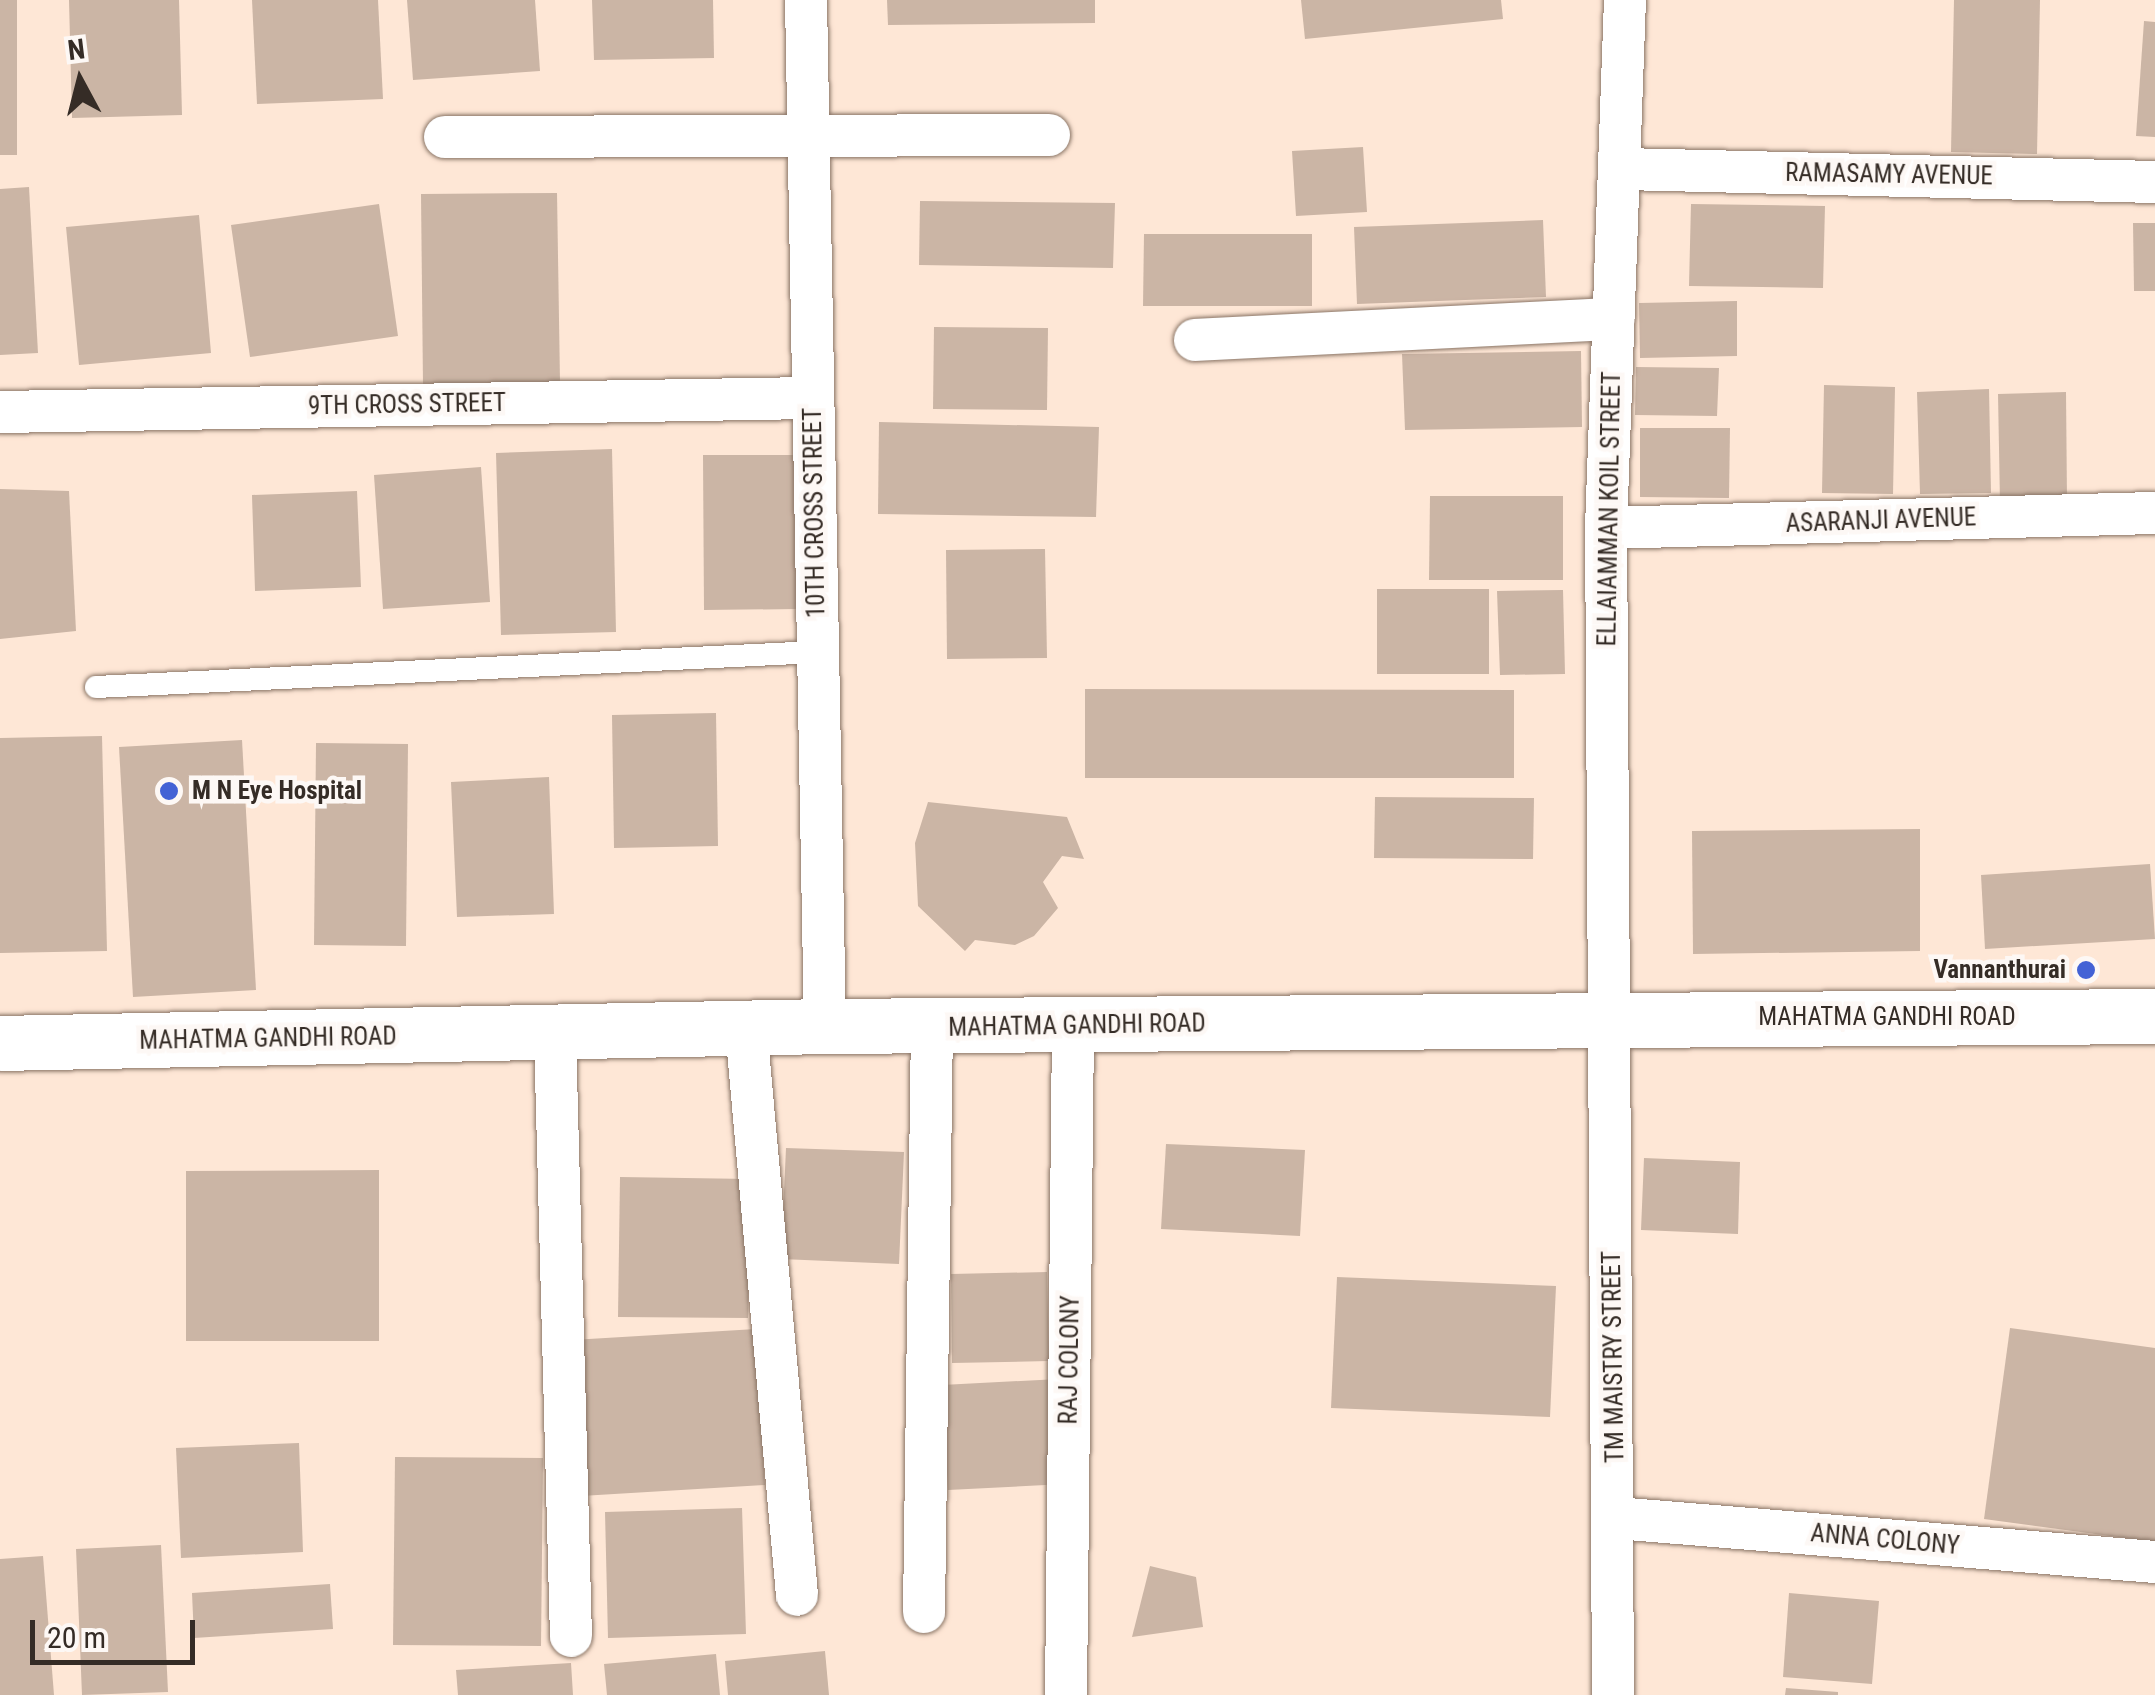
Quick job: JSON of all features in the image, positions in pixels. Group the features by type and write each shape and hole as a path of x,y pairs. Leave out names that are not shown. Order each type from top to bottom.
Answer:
{"main road":[{"name":"MAHATMA GANDHI ROAD","path":"0,1043 555,1035 825,1026 2155,1016"}],"street":[{"name":"10TH CROSS STREET","path":"806,0 825,1026"},
{"name":"ELLAIAMMAN KOIL STREET","path":"1610,1019 1606,528 1623,169 1625,0"},
{"path":"445,137 808,131 1049,135"},
{"name":"RAMASAMY AVENUE","path":"1623,169 2155,182"},
{"path":"1196,340 1613,319"},
{"name":"9TH CROSS STREET","path":"0,412 813,398"},
{"name":"ASARANJI AVENUE","path":"1606,528 2155,513"},
{"name":"TM MAISTRY STREET","path":"1610,1019 1616,1518 1613,1695"},
{"name":"RAJ COLONY","path":"1066,1695 1073,1026"},
{"path":"746,1028 798,1595"},
{"path":"924,1612 932,1028"},
{"path":"555,1035 571,1636"},
{"name":"ANNA COLONY","path":"1616,1518 2155,1562"}],"lane":[{"path":"96,687 817,652"}],"building":[{"path":"0,0 17,0 17,155 0,155"},
{"path":"69,0 179,0 182,115 72,118"},
{"path":"252,0 378,0 383,99 257,104"},
{"path":"407,0 535,0 540,71 413,80"},
{"path":"592,0 713,0 714,58 594,60"},
{"path":"887,0 1095,0 1095,23 888,25"},
{"path":"1301,0 1501,0 1503,19 1305,39"},
{"path":"1954,0 2040,0 2037,154 1951,152"},
{"path":"2144,21 2155,22 2155,137 2136,136"},
{"path":"1363,147 1367,212 1296,216 1292,151"},
{"path":"29,187 38,353 0,355 0,189"},
{"path":"557,193 560,382 423,384 421,194"},
{"path":"920,201 1115,203 1113,268 919,265"},
{"path":"379,204 398,336 250,357 231,225"},
{"path":"1691,204 1825,206 1823,288 1689,286"},
{"path":"199,215 211,353 79,365 66,227"},
{"path":"1543,220 1546,297 1357,304 1354,227"},
{"path":"2133,223 2155,223 2155,291 2134,291"},
{"path":"1144,234 1312,234 1312,306 1143,306"},
{"path":"1737,301 1737,356 1640,358 1639,303"},
{"path":"934,327 1048,328 1047,410 933,409"},
{"path":"1581,351 1582,427 1405,430 1402,354"},
{"path":"1636,367 1719,368 1717,416 1635,415"},
{"path":"1824,385 1895,387 1893,494 1822,493"},
{"path":"1989,389 1991,493 1920,494 1917,392"},
{"path":"2066,392 2067,501 2000,503 1998,394"},
{"path":"879,422 1099,427 1096,517 878,514"},
{"path":"1640,428 1730,428 1729,498 1640,497"},
{"path":"612,449 616,632 501,635 496,453"},
{"path":"703,455 796,455 797,609 704,610"},
{"path":"481,467 490,602 383,609 374,475"},
{"path":"0,489 69,491 76,631 0,639"},
{"path":"357,491 361,587 255,591 252,495"},
{"path":"1430,496 1563,496 1563,580 1429,580"},
{"path":"1045,549 1047,658 947,659 946,550"},
{"path":"1377,589 1489,589 1489,674 1377,674"},
{"path":"1563,590 1565,674 1500,675 1497,591"},
{"path":"1085,689 1514,690 1514,778 1085,778"},
{"path":"716,713 718,846 614,848 612,715"},
{"path":"102,736 107,951 0,953 0,738"},
{"path":"242,740 256,990 133,997 119,747"},
{"path":"316,743 408,744 406,946 314,945"},
{"path":"549,777 554,914 457,917 451,782"},
{"path":"1375,797 1534,798 1533,859 1374,858"},
{"path":"928,802 1067,817 1084,859 1062,856 1043,882 1058,908 1034,936 1015,945 975,940 965,951 918,906 915,843"},
{"path":"1920,829 1920,951 1693,954 1692,831"},
{"path":"2150,864 2155,939 1985,949 1981,875"},
{"path":"1166,1144 1305,1150 1300,1236 1161,1229"},
{"path":"786,1148 904,1152 899,1264 781,1259"},
{"path":"1644,1158 1740,1162 1738,1234 1641,1230"},
{"path":"379,1170 379,1341 186,1341 186,1171"},
{"path":"620,1177 750,1179 748,1318 618,1317"},
{"path":"1047,1272 1049,1361 952,1363 951,1274"},
{"path":"1337,1277 1556,1286 1550,1417 1331,1408"},
{"path":"2010,1328 2155,1348 2155,1542 1984,1519"},
{"path":"756,1329 765,1485 581,1496 572,1340"},
{"path":"1059,1379 1065,1484 948,1490 942,1385"},
{"path":"299,1443 303,1552 181,1558 176,1448"},
{"path":"395,1457 543,1458 541,1646 393,1645"},
{"path":"742,1508 746,1634 608,1638 605,1512"},
{"path":"161,1545 168,1692 82,1695 76,1549"},
{"path":"43,1556 54,1695 0,1695 0,1559"},
{"path":"1150,1566 1196,1577 1203,1627 1132,1637"},
{"path":"330,1584 333,1629 194,1638 192,1593"},
{"path":"1789,1593 1879,1601 1872,1684 1783,1677"},
{"path":"825,1651 829,1695 728,1695 725,1661"},
{"path":"716,1654 720,1695 607,1695 604,1664"},
{"path":"571,1663 573,1695 458,1695 456,1670"},
{"path":"1786,1688 1838,1692 1838,1695 1785,1695"}],"place":[{"name":"M N Eye Hospital","path":"169,791"},
{"name":"Vannanthurai","path":"2086,970"}]}
